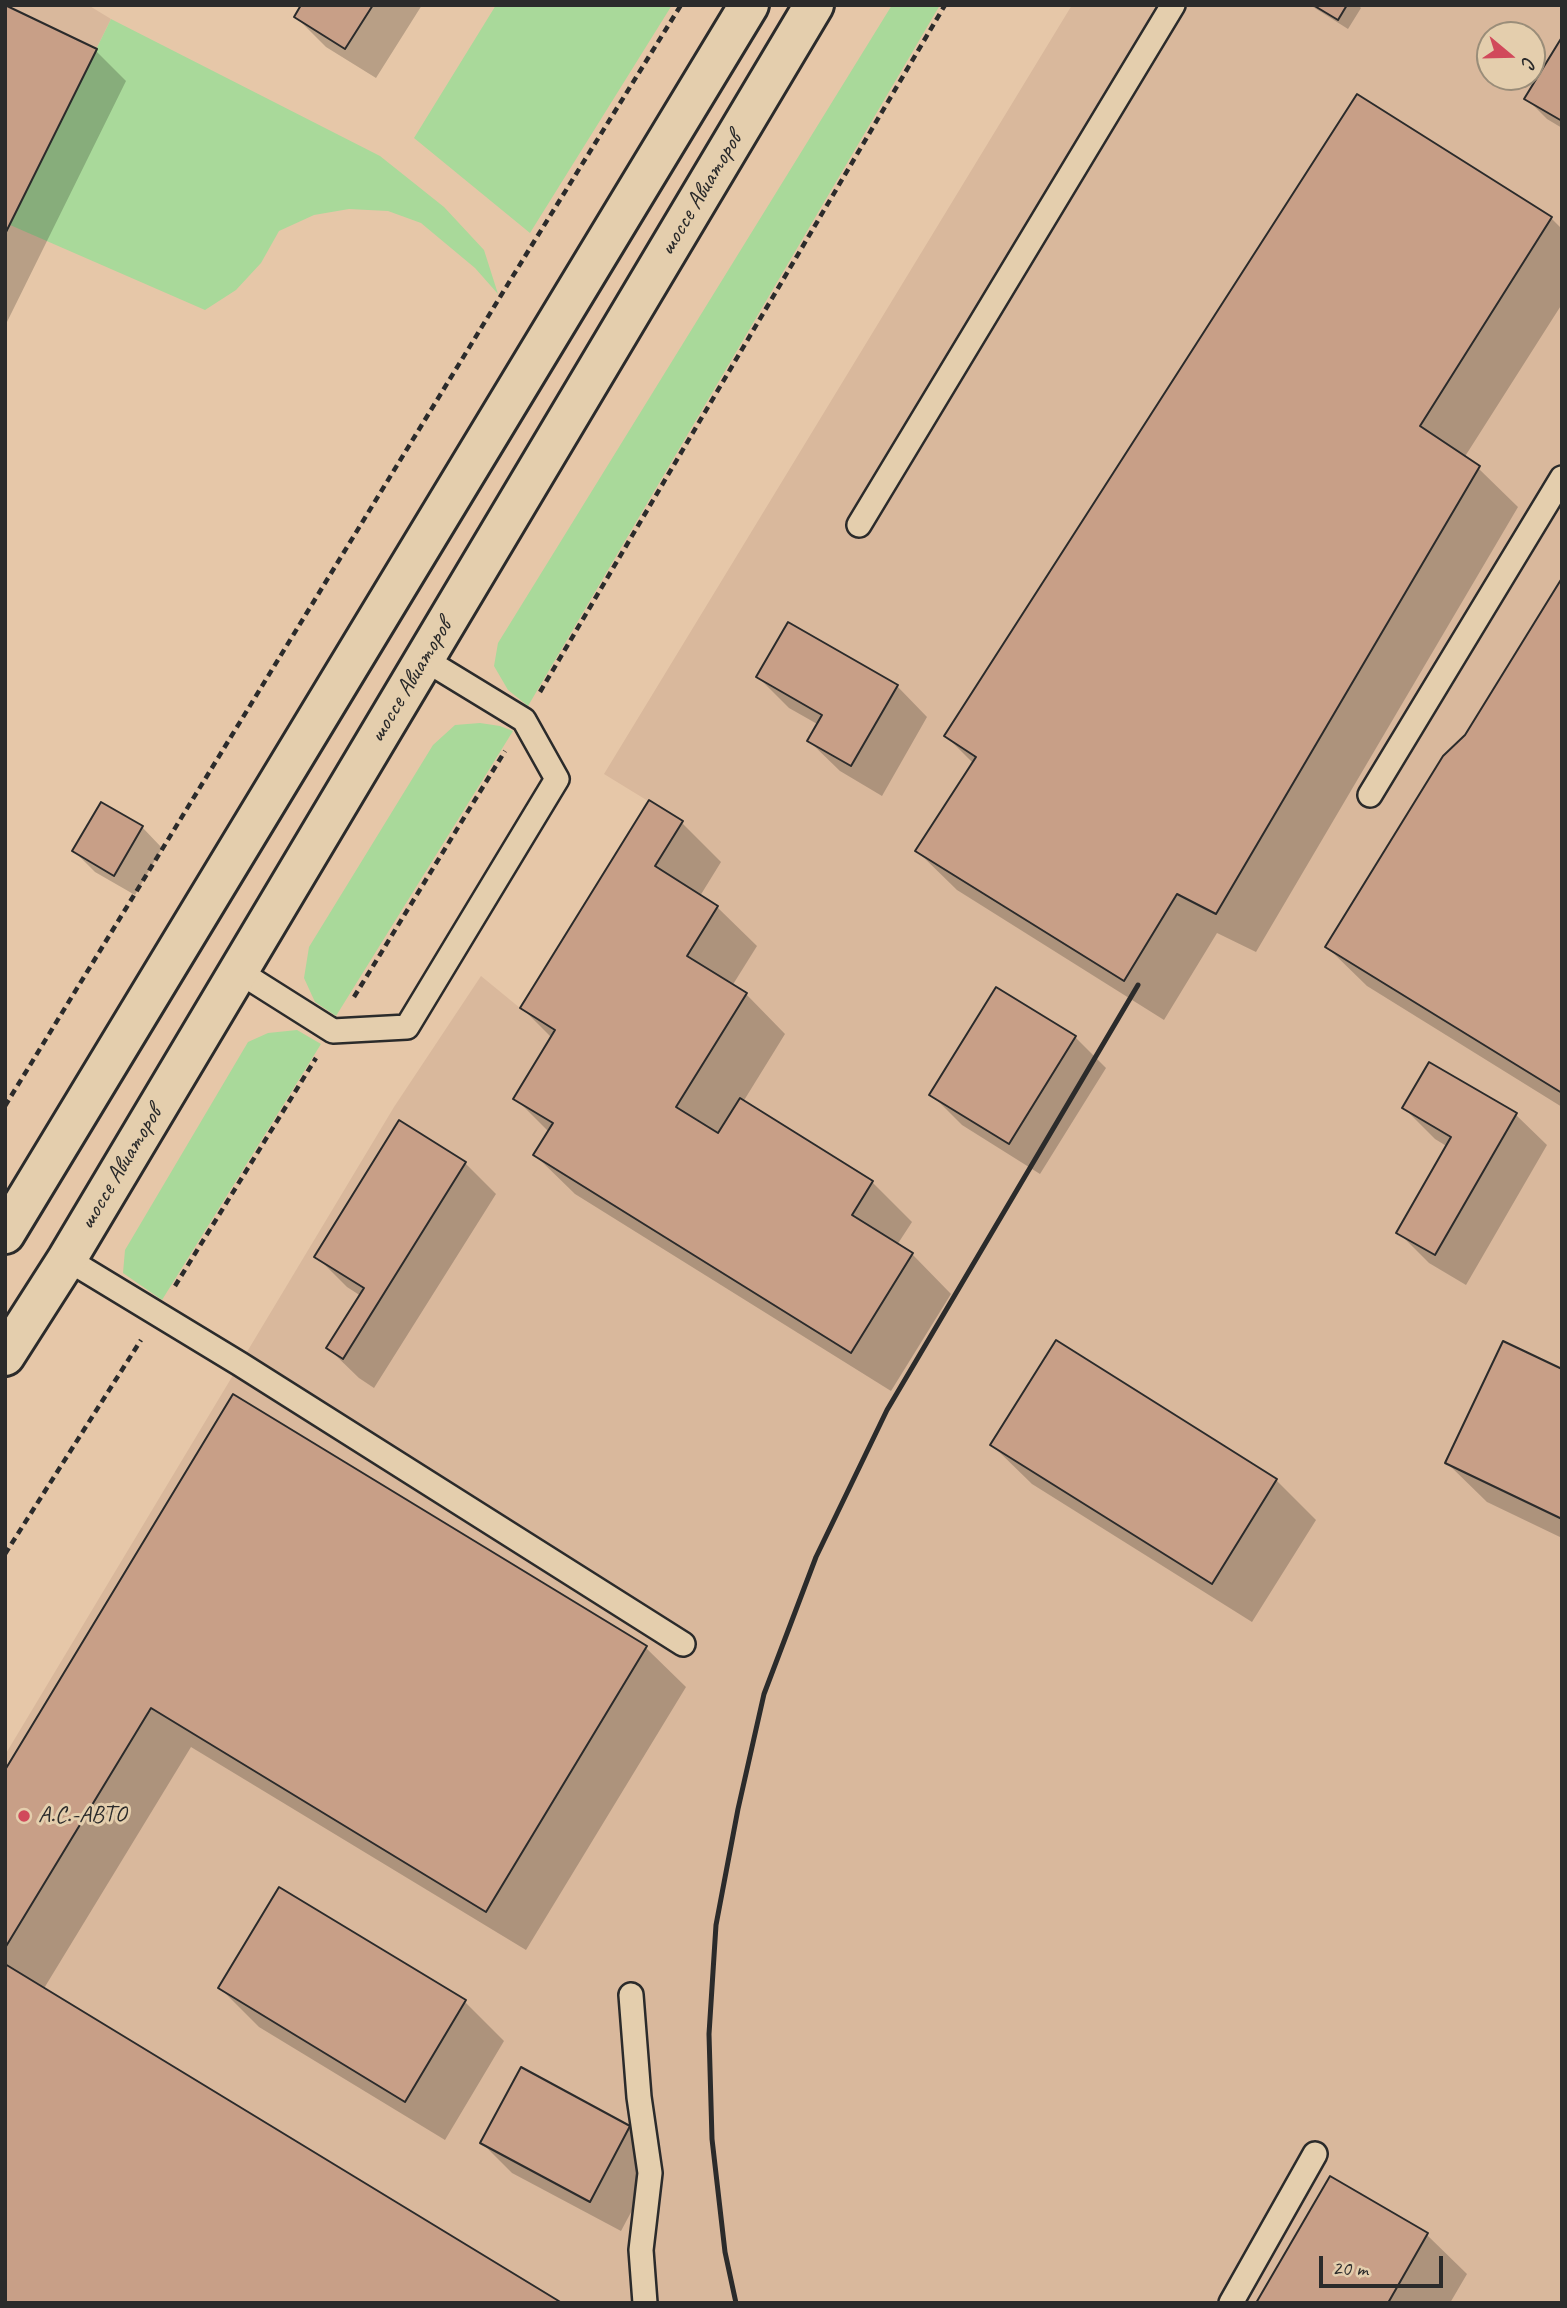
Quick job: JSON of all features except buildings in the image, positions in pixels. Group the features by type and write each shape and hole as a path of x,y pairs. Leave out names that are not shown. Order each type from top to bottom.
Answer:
{"main road":[{"path":"5,1234 749,5"},
{"name":"шоссе Авиаторов","path":"5,1356 67,1259 814,5"}],"lane":[{"path":"859,525 1174,5"},
{"path":"1370,795 1562,478"},
{"path":"238,971 333,1031 407,1027 557,779 524,720 424,659"},
{"path":"67,1259 240,1364 683,1644"},
{"path":"631,1995 639,2097 650,2173 641,2250 645,2303"},
{"path":"1231,2303 1315,2154"}],"path":[{"path":"5,1106 681,5"},
{"path":"5,1554 157,1315 524,720 944,5"}],"shaded area":[{"path":"5,5 88,5 111,19 5,234"},
{"path":"1072,5 1562,5 1562,2303 5,2303 5,1755 394,1107 481,976 520,1008 648,801 604,774"}],"green space":[{"path":"496,5 672,5 530,233 414,138"},
{"path":"892,5 940,5 528,706 508,690 494,666 498,643"},
{"path":"111,19 380,156 444,207 484,250 498,294 475,268 421,223 388,211 349,209 314,215 279,231 261,263 236,290 205,310 10,225"},
{"path":"480,723 513,731 336,1016 315,1002 304,978 309,947 433,745 455,725"},
{"path":"297,1030 321,1044 162,1300 123,1273 125,1250 248,1042 268,1033"}],"railway":[{"path":"736,2303 725,2252 712,2139 709,2034 716,1925 764,1694 816,1557 887,1410 1138,985"}],"place":[{"name":"А.С.-АВТО","path":"24,1816"}]}
